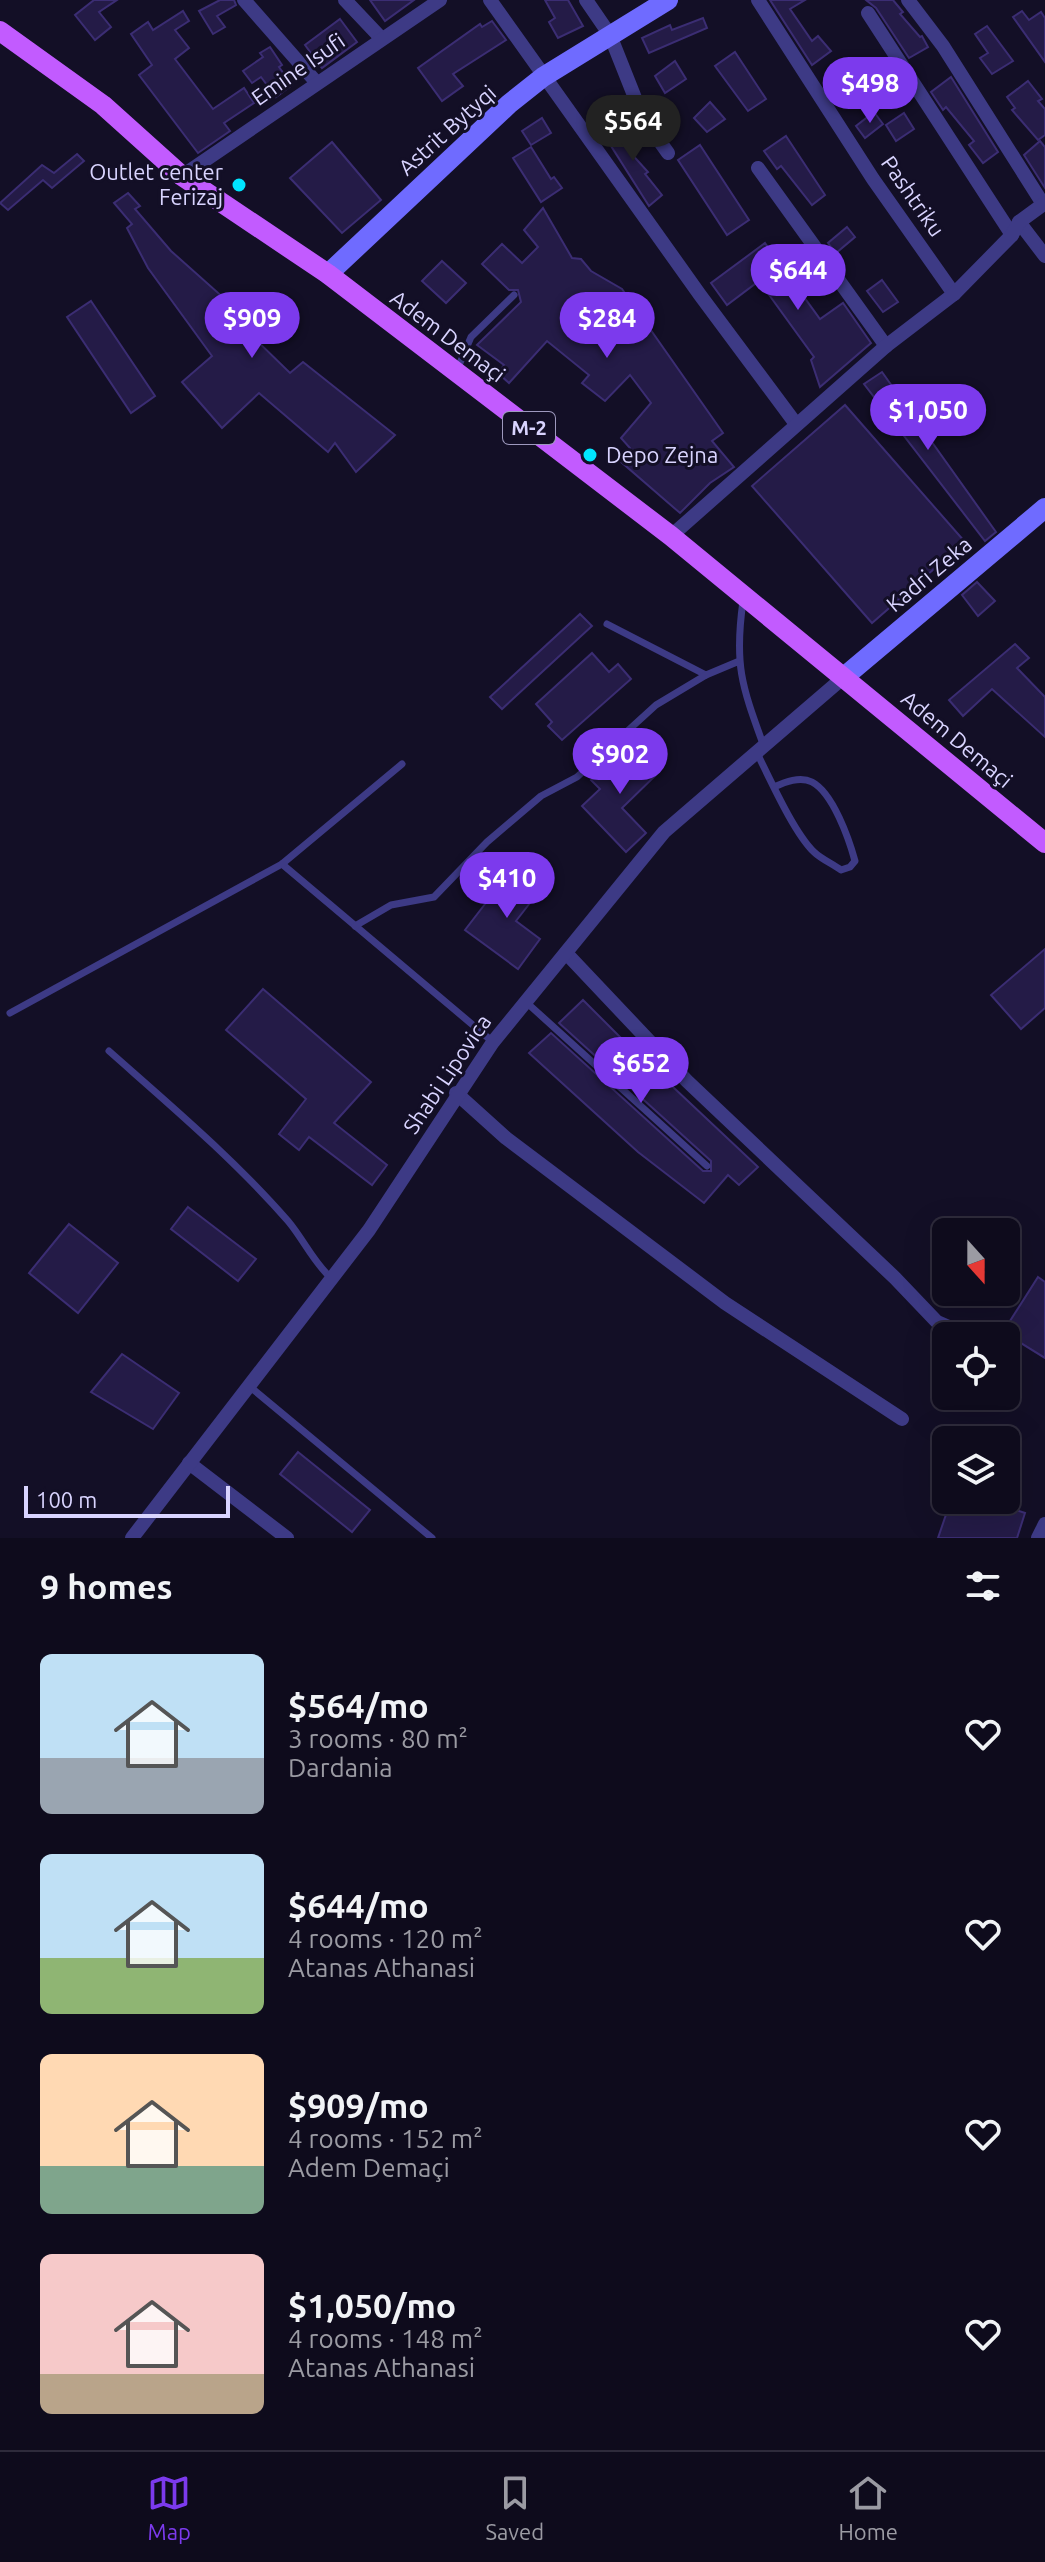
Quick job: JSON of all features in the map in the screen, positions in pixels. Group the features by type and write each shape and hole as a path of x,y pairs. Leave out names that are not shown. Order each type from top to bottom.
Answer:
{"main road":[{"name":"Adem Demaçi","path":"0,31 103,105 182,176 328,274 671,536 1045,843"}],"street":[{"path":"244,0 317,83"},
{"path":"345,0 381,38"},
{"name":"Emine Isufi","path":"182,176 440,0"},
{"path":"490,0 796,424"},
{"path":"586,0 610,35 643,118 668,153"},
{"name":"Astrit Bytyqi","path":"328,274 509,104 543,77 668,0"},
{"name":"Pashtriku","path":"758,0 873,179 954,294"},
{"path":"671,536 886,346 954,294 1015,229 1044,204 943,46 908,0"},
{"path":"868,13 1015,229 1045,256"},
{"path":"758,168 886,346"},
{"name":"Kadri Zeka","path":"844,677 1045,508"},
{"name":"Shabi Lipovica","path":"132,1538 369,1230 456,1093 493,1042 664,832 844,677"},
{"path":"566,953 687,1081 937,1322"},
{"path":"456,1093 506,1138 725,1303 902,1419"},
{"path":"189,1463 287,1538"},
{"path":"1038,1538 1045,1524"}],"lane":[{"path":"456,372 471,337 514,295"},
{"path":"744,595 737,662 774,787 814,852 841,870 850,867 855,861 848,835 822,791 811,782 800,779 774,787"},
{"path":"607,624 706,675"},
{"path":"355,926 391,905 434,897 487,842 541,796 577,777 656,705 706,675 737,662"},
{"path":"10,1013 282,864 402,764"},
{"path":"282,864 493,1042"},
{"path":"526,1002 707,1166"},
{"path":"109,1051 197,1129 288,1222 318,1267 332,1279"},
{"path":"248,1386 432,1538"}],"building":[{"path":"94,0 117,0 99,12 111,27 95,40 75,15"},
{"path":"220,0 234,0 236,5 217,16 225,27 213,34 199,11"},
{"path":"370,0 414,0 385,21"},
{"path":"545,0 568,0 583,26 558,38 549,22 555,18"},
{"path":"770,0 805,0 790,9 812,41 818,36 831,51 812,65"},
{"path":"866,0 893,0 903,12 900,14 922,36 928,47 909,58 876,8"},
{"path":"183,11 189,21 175,30 189,48 175,59 213,109 244,88 254,103 224,123 230,131 198,153 139,75 152,65 131,34 148,22 153,30"},
{"path":"1022,11 1029,20 1041,12 1045,18 1045,62 1013,17"},
{"path":"703,18 707,28 649,53 642,38 670,25 672,30"},
{"path":"340,19 357,42 322,68 305,45"},
{"path":"492,21 506,40 453,74 463,86 442,101 418,68 480,24 482,27"},
{"path":"987,26 1013,61 992,74 980,58 988,53 975,34"},
{"path":"270,47 292,85 276,97 261,77 252,83 243,71 263,57 260,53"},
{"path":"735,52 766,99 748,111 715,66"},
{"path":"675,61 686,79 665,93 655,76"},
{"path":"867,67 883,82 869,94 853,79"},
{"path":"951,77 998,152 983,163 969,145 974,141 946,107 943,110 931,92"},
{"path":"1028,81 1042,99 1038,101 1045,109 1045,135 1038,140 1012,110 1015,108 1007,97"},
{"path":"710,102 725,119 707,132 694,118"},
{"path":"874,112 883,124 865,138 856,126"},
{"path":"904,113 914,129 896,141 886,125"},
{"path":"542,118 551,133 531,145 522,131"},
{"path":"629,125 640,142 628,150 648,172 645,174 662,195 649,206 606,138"},
{"path":"786,136 825,195 812,205 781,166 777,169 764,151"},
{"path":"1040,141 1045,147 1045,188 1024,155"},
{"path":"332,142 381,200 342,233 290,178"},
{"path":"700,145 749,220 727,235 678,160"},
{"path":"531,147 551,179 554,177 562,188 541,202 513,158"},
{"path":"77,154 84,161 52,188 43,180 8,210 0,203 42,165 54,173"},
{"path":"128,193 140,206 135,209 171,251 253,324 245,329 290,373 303,362 395,435 356,472 335,443 328,452 259,393 222,428 182,382 212,356 148,268 127,228 132,224 114,203"},
{"path":"543,208 572,258 581,259 591,271 622,289 723,433 712,441 734,467 710,483 680,513 620,461 630,448 621,438 651,403 630,375 605,401 582,383 589,375 547,341 509,383 498,373 504,365 477,345 521,302 518,290 509,290 482,264 502,244 522,263 538,247 524,230"},
{"path":"847,227 855,237 836,253 828,243"},
{"path":"765,243 820,319 843,303 871,343 820,387 811,360 814,357 759,281 727,305 711,283"},
{"path":"442,261 466,283 446,303 422,281"},
{"path":"882,280 898,302 883,312 867,291"},
{"path":"91,301 155,396 131,413 67,317"},
{"path":"882,372 996,532 985,541 864,384"},
{"path":"845,405 965,542 872,623 752,486"},
{"path":"977,582 995,601 978,616 962,595"},
{"path":"580,614 592,626 502,709 490,697"},
{"path":"1015,644 1029,658 1017,668 1045,697 1045,737 992,689 963,716 949,700"},
{"path":"592,653 609,672 618,664 631,679 562,740 548,726 552,722 536,704"},
{"path":"630,744 658,773 622,808 646,833 626,852 582,806 600,789 591,780"},
{"path":"512,869 540,890 516,921 540,939 518,969 465,930"},
{"path":"1045,949 1045,1008 1021,1029 991,995"},
{"path":"263,989 371,1082 334,1123 387,1165 372,1185 309,1137 299,1150 279,1134 306,1099 226,1030"},
{"path":"583,1000 758,1167 739,1185 728,1175 704,1203 638,1152 529,1053 551,1033 703,1171 711,1171 711,1161 559,1023"},
{"path":"188,1207 256,1259 238,1281 171,1229"},
{"path":"69,1224 118,1263 78,1313 29,1273"},
{"path":"1038,1277 1045,1282 1045,1358 1020,1343 1020,1322 1009,1322"},
{"path":"122,1354 179,1393 153,1429 91,1392"},
{"path":"298,1452 370,1510 352,1532 280,1474"},
{"path":"1025,1513 1017,1538 938,1538 946,1514"}],"place":[{"name":"Outlet center Ferizaj","path":"239,185"},
{"name":"Depo Zejna","path":"590,455"}]}
